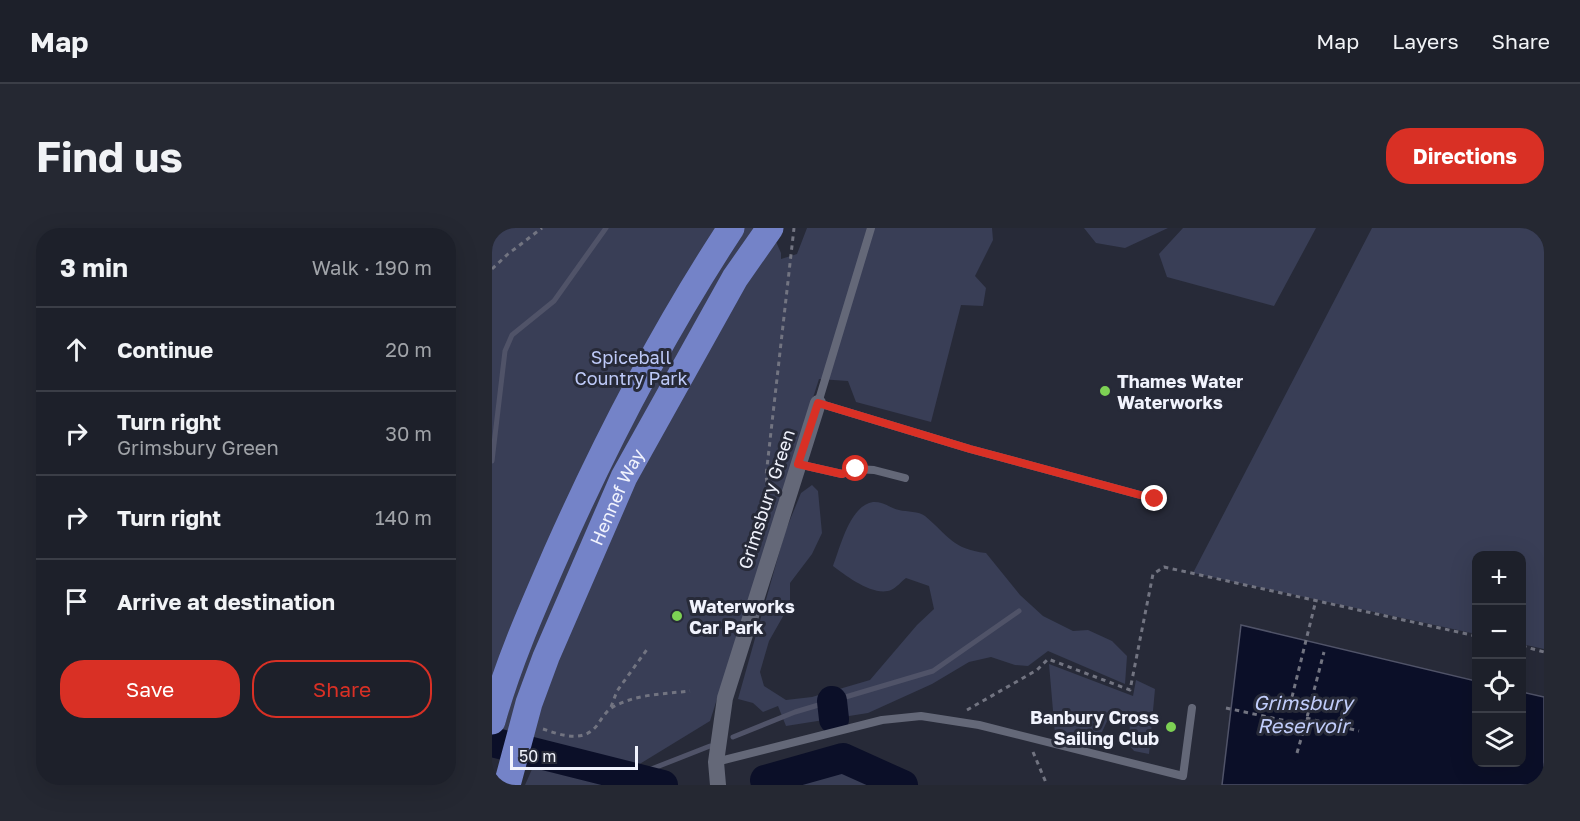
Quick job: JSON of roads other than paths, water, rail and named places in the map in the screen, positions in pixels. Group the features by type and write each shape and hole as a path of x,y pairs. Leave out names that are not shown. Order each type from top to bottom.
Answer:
{"highway":[{"name":"Hennef Way","path":"492,721 529,616 597,461 650,357 731,228"},
{"name":"Hennef Way","path":"507,785 529,703 581,571 624,477 735,279 770,228"}],"street":[{"name":"Grimsbury Green","path":"717,772 725,698 779,520 818,403"}],"lane":[{"name":"Grimsbury Green","path":"818,403 871,228"},
{"path":"818,403 970,449 1155,499"},
{"path":"798,464 842,474 856,469 874,470 905,478"},
{"path":"717,772 882,720 921,716 979,724 1183,776 1192,708"}],"water":[{"name":"Grimsbury Reservoir","path":"1241,625 1472,680 1472,767 1526,767 1526,693 1544,697 1544,785 1222,785"}],"waterway":[{"path":"492,461 505,351 512,335 554,301 606,228"},
{"path":"733,737 795,712 933,671 1019,611"},
{"path":"832,701 834,719"},
{"path":"492,742 663,785"},
{"path":"631,777 710,746"},
{"path":"765,780 843,758 903,785"}],"place":[{"name":"Thames Water Waterworks","path":"1105,391"},
{"name":"Waterworks Car Park","path":"677,616"},
{"name":"Banbury Cross Sailing Club","path":"1171,727"}],"park label":[{"name":"Spiceball Country Park","path":"631,367"}]}
